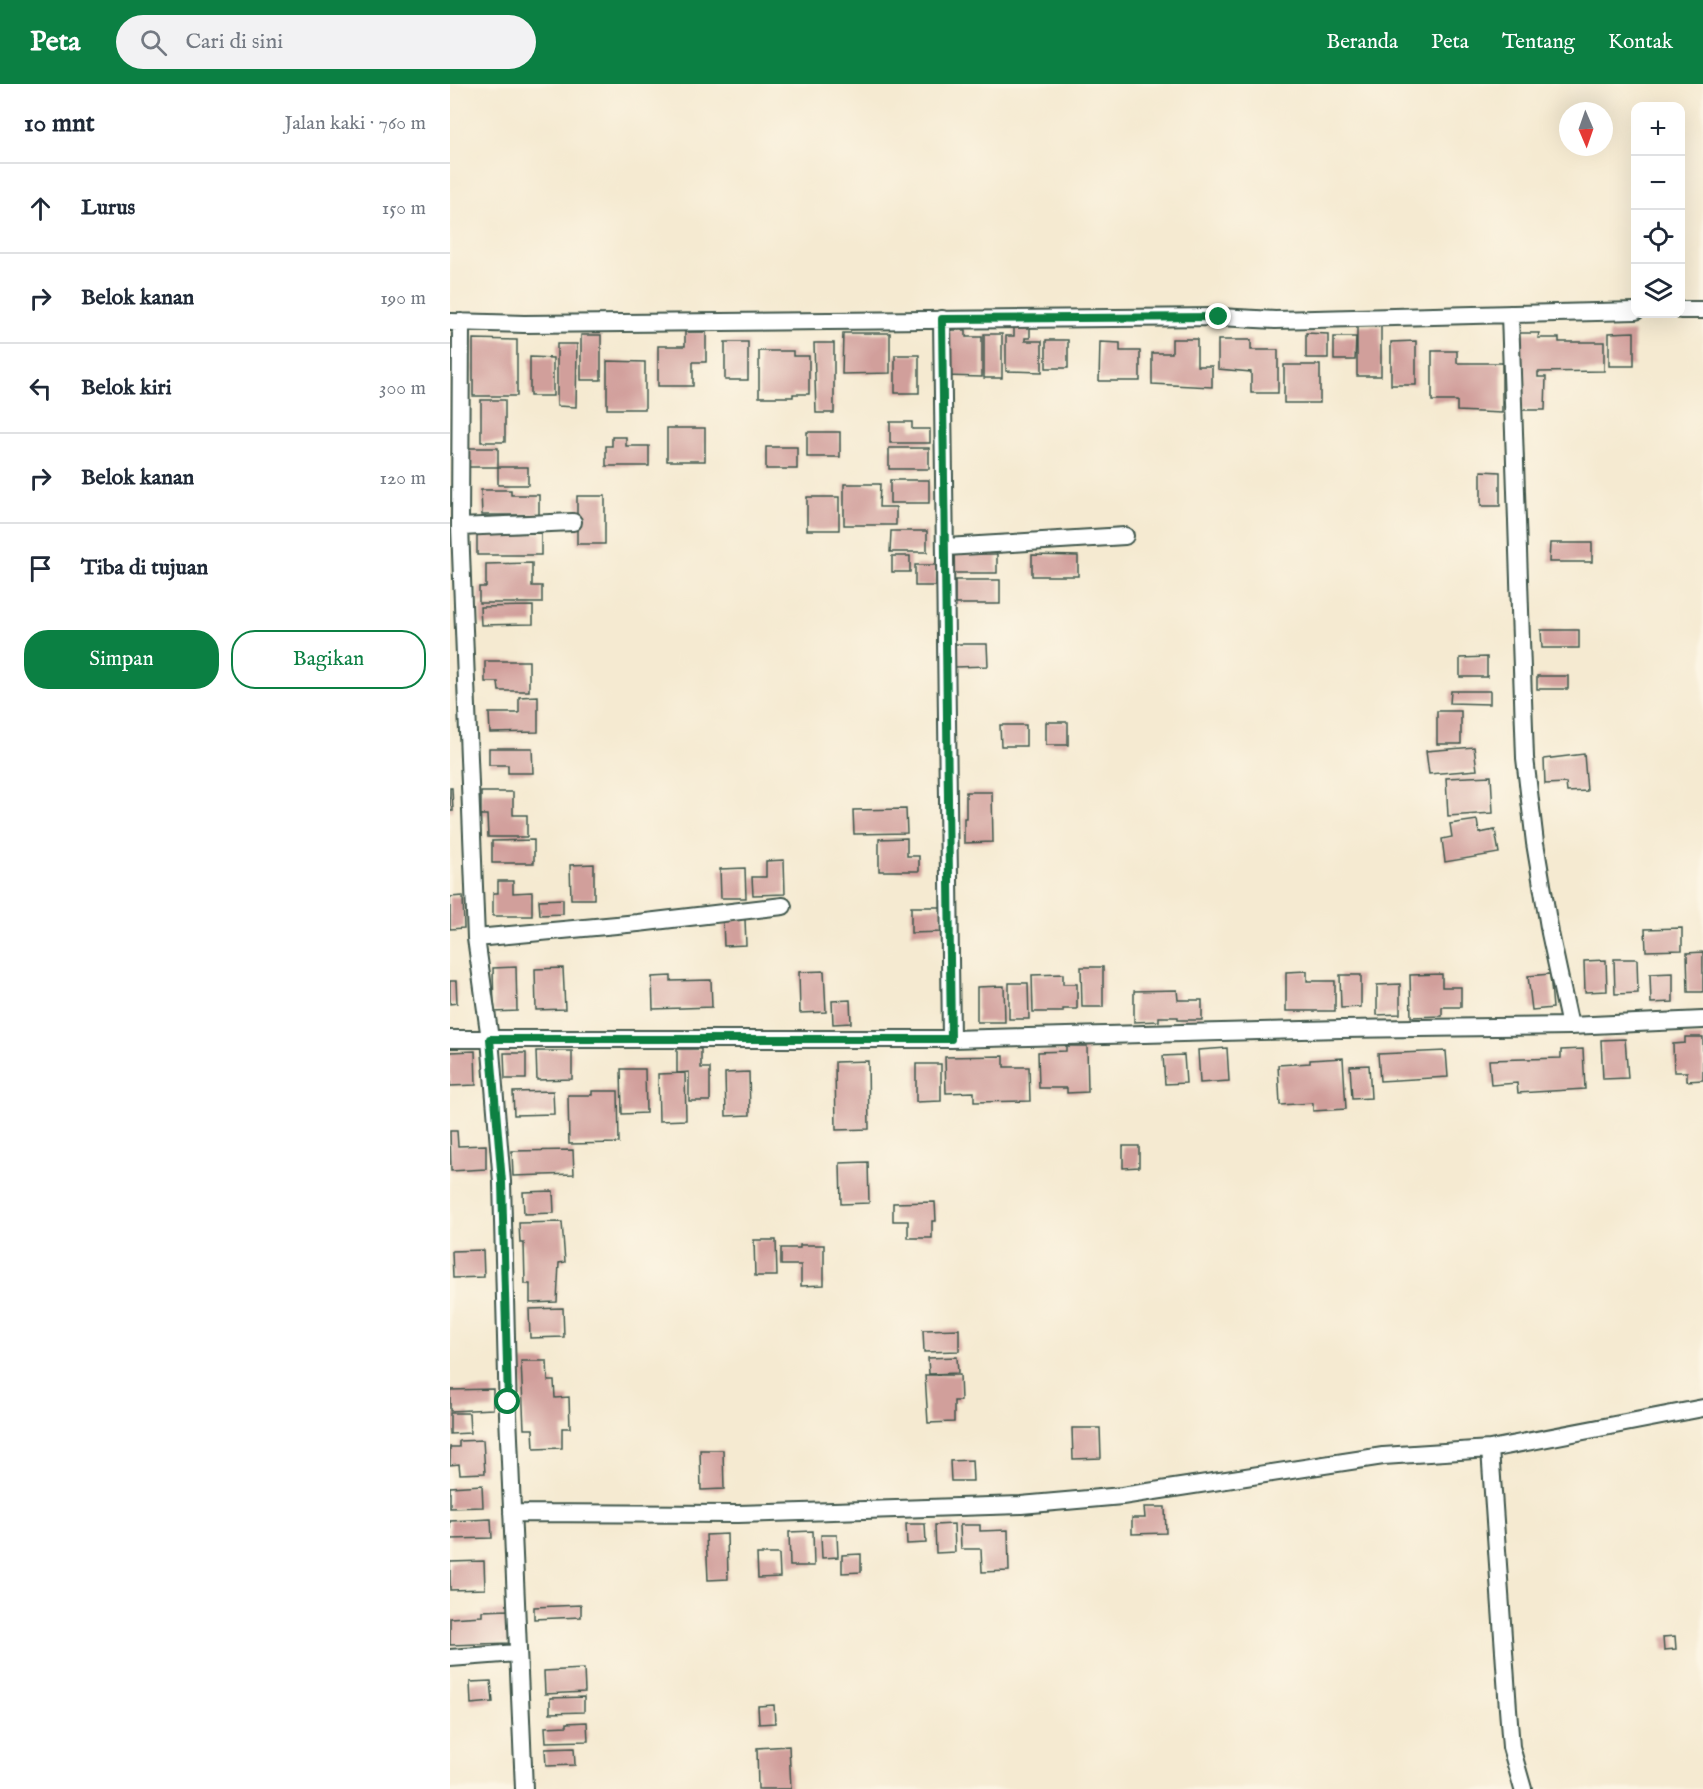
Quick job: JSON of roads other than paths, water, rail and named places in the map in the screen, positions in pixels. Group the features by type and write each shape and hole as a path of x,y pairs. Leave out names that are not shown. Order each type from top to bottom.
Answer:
{"street":[{"path":"1685,310 1703,310"},
{"path":"524,1789 512,1513 502,1182 490,1039 476,938 460,526 455,322 524,324 1219,317 1275,320 1631,311"},
{"path":"1510,314 1525,758 1535,843 1570,1026"},
{"path":"942,319 951,1039"},
{"path":"460,526 573,522"},
{"path":"946,547 1125,536"},
{"path":"476,938 638,924 783,906"},
{"path":"450,1039 951,1039 1570,1026 1703,1020"},
{"path":"512,1513 738,1514 1020,1505 1179,1489 1383,1456 1490,1449 1703,1408"},
{"path":"1490,1449 1511,1747 1523,1789"},
{"path":"450,1658 518,1653"}]}
